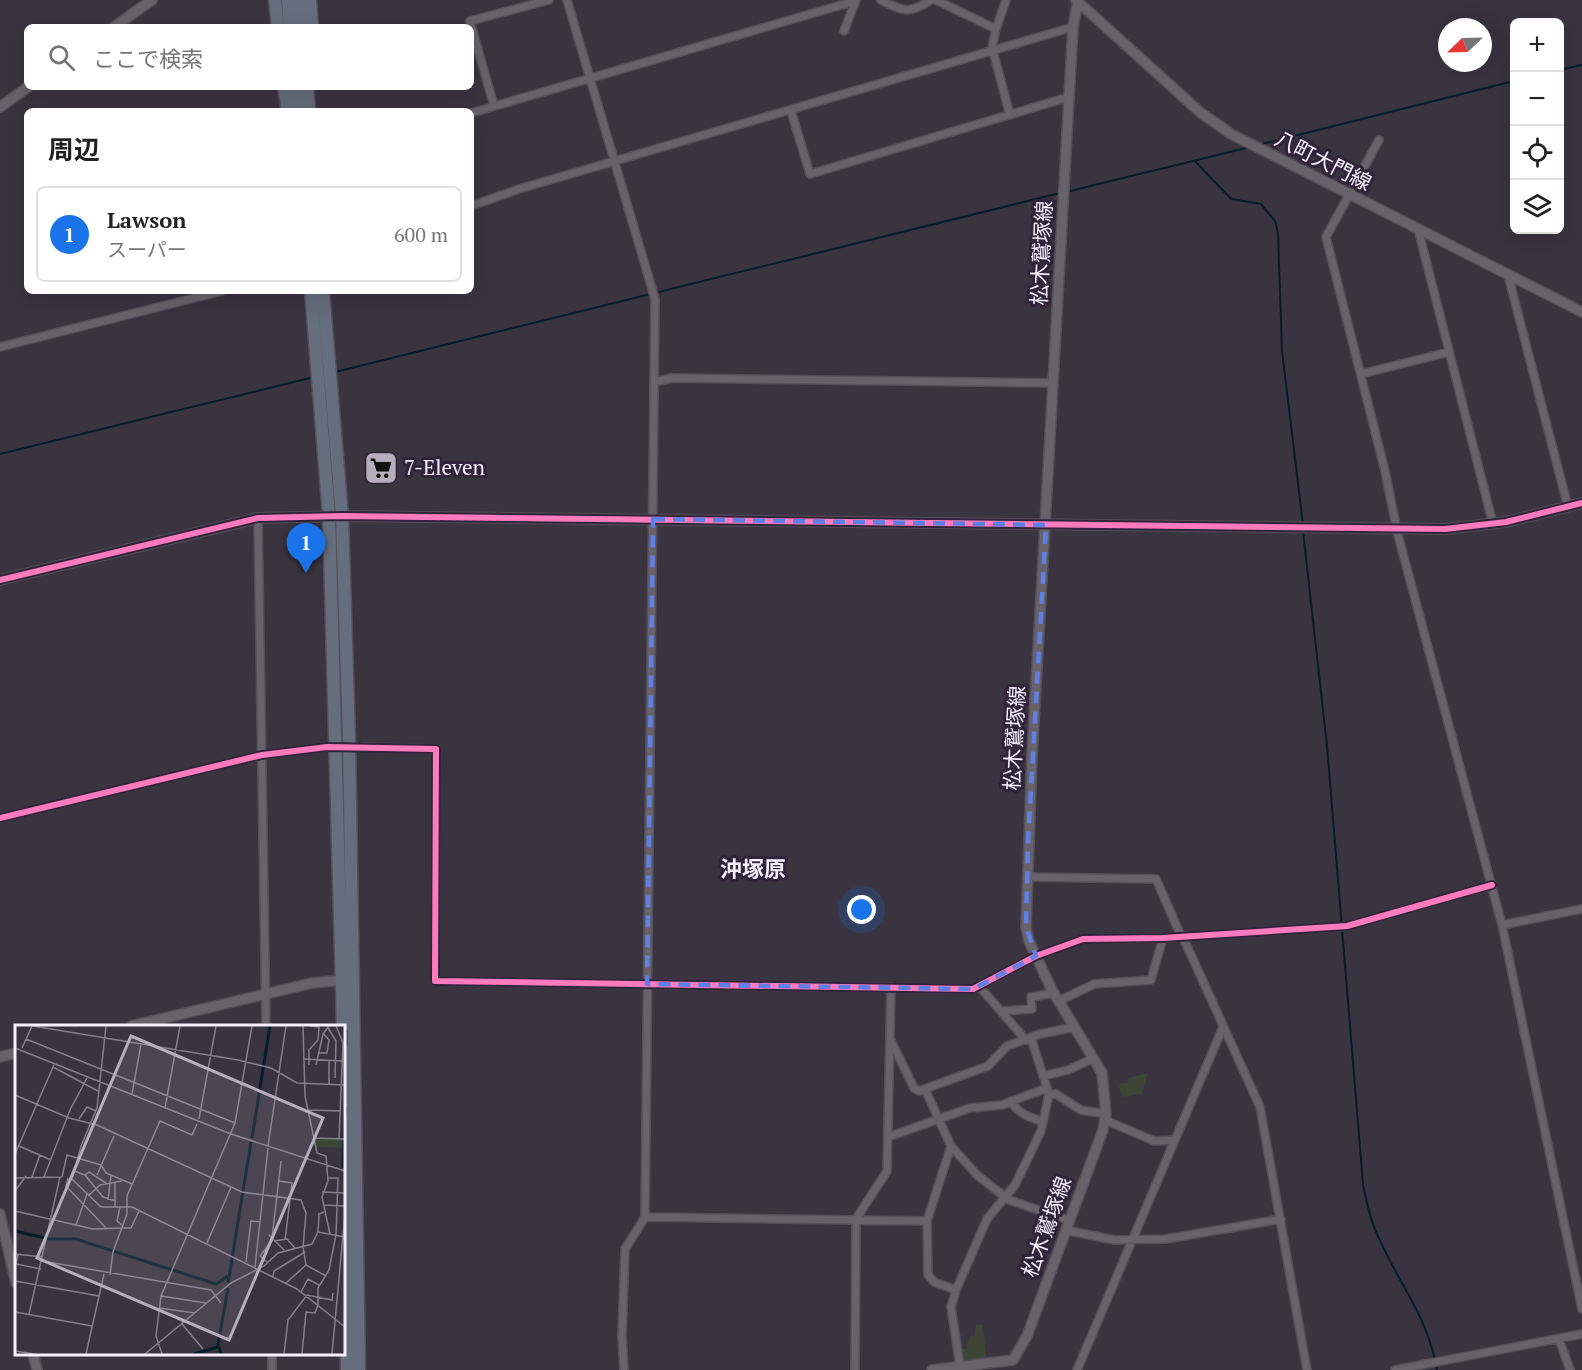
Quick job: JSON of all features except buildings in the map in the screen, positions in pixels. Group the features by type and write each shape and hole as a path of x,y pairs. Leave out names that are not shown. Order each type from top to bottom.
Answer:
{"highway":[{"path":"275,0 278,24"},
{"path":"288,0 290,24"},
{"path":"300,0 302,24"},
{"path":"310,0 312,24"},
{"path":"284,90 288,108"},
{"path":"296,90 297,108"},
{"path":"308,90 309,108"},
{"path":"315,90 316,108"},
{"path":"312,294 321,340"},
{"path":"323,294 321,340 336,516 349,749 359,1370"},
{"path":"336,516 343,1025"},
{"path":"345,1214 347,1370"}],"main road":[{"name":"松木鷲塚線","path":"932,1370 960,1366 1014,1365 1027,1336 1106,1117 1105,1087 1094,1058 1056,997 1036,956 1026,927 1062,207 1073,27 1078,0"},
{"name":"八町大門線","path":"1078,0 1201,113 1231,134 1582,312"},
{"path":"118,24 147,2"},
{"path":"0,107 24,90"},
{"path":"0,580 258,518 336,516 1452,529 1493,524 1582,503"},
{"path":"135,1025 312,983 342,980"},
{"path":"0,1057 15,1053"},
{"path":"0,1214 15,1279"},
{"path":"33,1355 37,1370"}],"street":[{"path":"471,24 470,21 549,0"},
{"path":"567,0 655,299 645,1217 625,1249 622,1325 624,1370"},
{"path":"474,112 855,0"},
{"path":"844,31 855,0"},
{"path":"881,0 906,12 931,0"},
{"path":"936,0 996,29"},
{"path":"1005,0 992,52 1010,116"},
{"path":"474,205 1073,27"},
{"path":"474,35 494,106"},
{"path":"790,111 810,174 1070,97"},
{"path":"1379,140 1351,195 1326,237 1385,471 1396,529 1502,925 1582,1309"},
{"path":"1418,229 1493,524"},
{"path":"1508,275 1568,507"},
{"path":"0,347 210,294"},
{"path":"1361,374 1449,352"},
{"path":"654,382 672,378 1053,383"},
{"path":"258,518 266,1025"},
{"path":"0,818 262,755 327,747"},
{"path":"363,747 436,749 435,981 964,989 979,986 1036,956 1083,939 1163,938 1347,926 1492,885"},
{"path":"1027,876 1156,879 1260,1107 1307,1370"},
{"path":"1502,925 1582,909"},
{"path":"1001,1011 1032,1009 1032,997 1056,997 1094,984 1151,980 1163,938"},
{"path":"960,1366 951,1307 956,1290 987,1218 1015,1185 1029,1158 1041,1131 1048,1091 1028,1039 979,986"},
{"path":"855,1370 856,1219 887,1171 891,987"},
{"path":"891,1041 914,1088 919,1091 988,1066 1007,1046 1075,1027"},
{"path":"1077,1370 1223,1027"},
{"path":"1043,1076 1068,1070 1094,1058"},
{"path":"924,1089 951,1146 977,1175 1010,1200 1098,1238 1166,1239 1281,1219"},
{"path":"888,1137 970,1108 1011,1101 1048,1091 1081,1110 1106,1117 1154,1141 1174,1140"},
{"path":"1011,1101 1014,1108 1028,1117 1041,1121"},
{"path":"951,1146 927,1221 928,1275 941,1286 956,1290"},
{"path":"645,1217 927,1221"},
{"path":"1395,1370 1582,1334"},
{"path":"1559,1339 1570,1370"}],"highlighted area":[{"path":"653,519 1046,525 1028,842 1026,927 1036,956 973,989 647,984"}],"green space":[{"path":"1148,1073 1142,1094 1121,1097 1119,1084 1128,1083 1128,1078"},
{"path":"983,1324 986,1358 962,1361 961,1348 967,1349 969,1336 975,1336 976,1325"}],"waterway":[{"path":"1564,69 1582,65"},
{"path":"1258,145 1510,82"},
{"path":"1066,192 1250,147"},
{"path":"1195,161 1231,199 1261,204 1275,221 1278,233 1282,351 1303,525"},
{"path":"335,372 1060,193"},
{"path":"0,454 314,377"},
{"path":"1303,531 1327,746 1363,1184 1375,1229 1426,1331 1437,1370"}],"cycle path":[{"path":"0,580 258,518 342,516 1445,529 1506,522 1582,503"},
{"path":"0,818 262,755 327,747 436,749 435,981 973,989 1036,956 1083,939 1163,938 1347,926 1492,885"}],"place":[{"name":"7-Eleven","path":"381,468"},
{"name":"Lawson","path":"306,573"}],"district":[{"name":"沖塚原","path":"753,869"}]}
